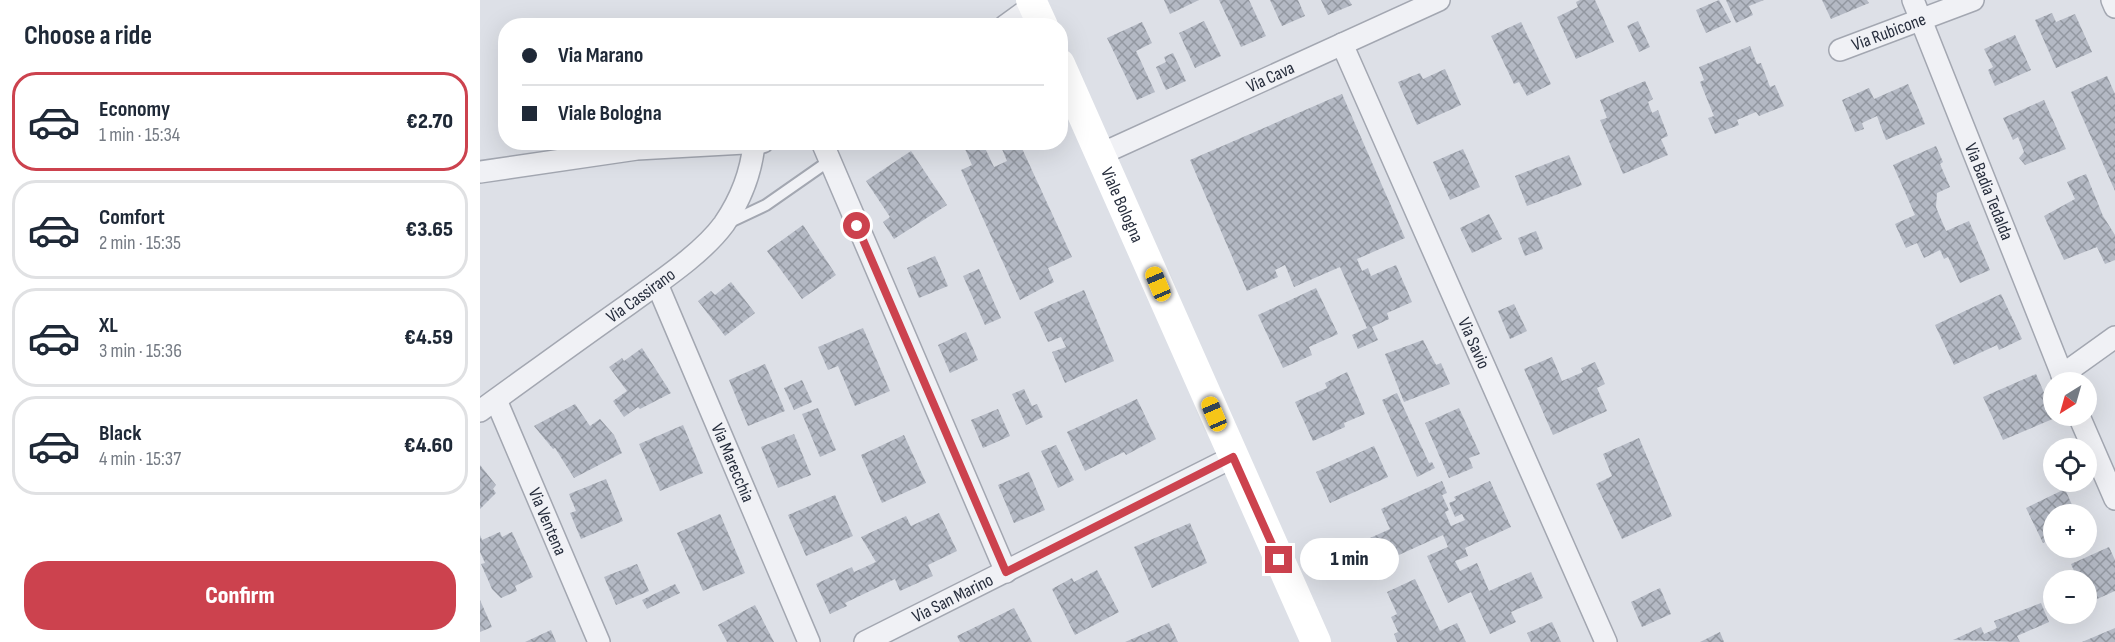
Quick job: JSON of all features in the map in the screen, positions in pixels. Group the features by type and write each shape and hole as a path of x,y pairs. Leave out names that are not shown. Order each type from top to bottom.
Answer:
{"main road":[{"name":"Viale Bologna","path":"1068,82 1316,642"}],"street":[{"name":"Via Cava","path":"1101,154 1439,0"},
{"name":"Via Badia Tedalda","path":"1913,0 2060,372"},
{"name":"Via Rubicone","path":"1840,50 1973,0"},
{"path":"2112,0 2115,7"},
{"path":"1020,18 1036,10"},
{"name":"Via Savio","path":"1342,44 1606,642"},
{"name":"Via Cassirano","path":"480,172 630,150"},
{"name":"Via Cassirano","path":"488,405 657,284 701,248 722,226 738,203 751,171 756,150"},
{"path":"826,152 1006,572"},
{"name":"Via Marecchia","path":"657,284 809,642"},
{"path":"2072,372 2115,337"},
{"name":"Via Ventena","path":"488,405 599,642"},
{"path":"2083,426 2115,499"},
{"name":"Via San Marino","path":"865,642 1233,457"}],"lane":[{"path":"722,226 766,205 826,152"}],"building":[{"path":"1164,0 1199,0 1170,14"},
{"path":"1219,0 1249,0 1266,36 1241,47"},
{"path":"1270,0 1298,0 1305,16 1282,26"},
{"path":"1321,0 1349,0 1352,5 1328,15"},
{"path":"1595,0 1614,42 1576,59 1557,17 1578,7 1576,2"},
{"path":"1719,0 1731,22 1706,33 1696,10"},
{"path":"1726,0 1764,0 1749,6 1753,15 1736,23"},
{"path":"1822,0 1867,0 1869,3 1831,19"},
{"path":"2052,13 2056,22 2075,14 2092,52 2056,68 2035,20"},
{"path":"1204,21 1221,56 1195,68 1179,33"},
{"path":"1638,21 1650,47 1639,52 1627,26"},
{"path":"1142,22 1152,43 1136,51 1155,92 1137,100 1107,38"},
{"path":"1521,22 1551,84 1527,96 1519,82 1514,84 1491,36"},
{"path":"2015,35 2031,70 1995,86 1988,70 1993,67 1984,49"},
{"path":"1750,46 1757,64 1761,63 1770,87 1775,85 1784,106 1759,116 1756,112 1737,120 1739,125 1715,134 1708,118 1714,116 1700,82 1704,80 1699,67"},
{"path":"1173,53 1186,81 1166,90 1156,67 1166,62 1164,57"},
{"path":"1445,69 1461,105 1417,125 1398,82 1420,73 1423,79"},
{"path":"2107,76 2115,94 2115,191 2071,92"},
{"path":"1645,81 1653,99 1648,102 1652,113 1658,110 1668,136 1661,139 1668,155 1623,174 1600,120 1607,118 1600,100"},
{"path":"1908,84 1925,124 1886,140 1877,116 1862,123 1864,129 1855,132 1842,100 1869,88 1874,99"},
{"path":"1342,94 1405,238 1357,259 1362,271 1368,268 1371,276 1396,265 1412,302 1387,313 1389,319 1372,327 1378,340 1358,349 1352,335 1367,328 1340,267 1294,287 1285,265 1275,270 1278,277 1247,291 1190,160"},
{"path":"2044,100 2066,149 2025,165 2019,158 2024,152 2018,137 2013,140 2003,118"},
{"path":"1936,146 1943,162 1940,164 1950,187 1937,193 1936,207 1946,231 1969,221 1990,270 1960,283 1948,257 1944,259 1940,250 1924,258 1917,243 1906,248 1895,224 1915,215 1893,165"},
{"path":"1463,149 1480,187 1450,200 1433,162"},
{"path":"965,150 986,150 994,167 1007,161 1002,150 1023,150 1072,257 1048,268 1054,282 1020,300 961,170 972,165"},
{"path":"911,151 947,205 894,239 883,222 890,217 866,181"},
{"path":"1569,155 1582,185 1527,206 1515,176"},
{"path":"2086,174 2103,216 2115,235 2115,260 2105,264 2097,247 2064,260 2044,216 2075,199 2067,182"},
{"path":"1489,214 1502,239 1472,253 1460,228"},
{"path":"803,225 836,275 802,299 767,251"},
{"path":"1536,231 1543,249 1525,256 1518,238"},
{"path":"935,256 948,286 919,298 907,268"},
{"path":"979,269 1001,318 985,325 963,276"},
{"path":"731,282 755,313 725,336 698,301 711,291 715,295"},
{"path":"1316,288 1338,334 1309,347 1312,355 1283,368 1258,315"},
{"path":"1084,290 1114,361 1065,383 1052,352 1066,347 1061,337 1048,342 1034,312"},
{"path":"2001,294 2022,339 1999,350 1997,345 1954,365 1935,325"},
{"path":"1514,304 1527,331 1510,339 1498,311"},
{"path":"863,328 890,391 855,406 838,366 828,370 818,347"},
{"path":"966,332 978,360 950,373 938,345"},
{"path":"1423,340 1436,365 1441,363 1450,384 1404,402 1385,354"},
{"path":"642,348 671,393 640,409 638,407 624,417 613,401 627,391 609,367 622,358 624,361"},
{"path":"1552,357 1562,381 1583,372 1581,368 1595,362 1605,384 1597,388 1607,411 1553,435 1524,369"},
{"path":"765,364 785,411 748,426 729,380"},
{"path":"1347,372 1365,414 1344,423 1345,427 1313,441 1295,402 1327,388 1325,383"},
{"path":"2036,374 2043,390 2043,423 2003,440 1983,397"},
{"path":"802,380 812,402 794,410 784,388"},
{"path":"1024,389 1032,406 1037,404 1043,417 1026,425 1012,394"},
{"path":"1397,393 1429,463 1432,462 1435,468 1417,477 1382,400"},
{"path":"1137,399 1156,439 1126,455 1124,452 1085,471 1067,432"},
{"path":"575,404 590,426 600,419 614,435 622,453 574,478 555,448 553,449 534,426"},
{"path":"818,408 836,450 820,457 802,414"},
{"path":"1459,408 1480,454 1469,458 1473,468 1449,478 1425,423"},
{"path":"998,409 1010,436 983,448 971,420"},
{"path":"683,425 703,473 660,491 639,444"},
{"path":"794,434 811,475 778,488 761,447"},
{"path":"904,435 926,483 882,503 861,455"},
{"path":"1639,438 1672,516 1622,539 1596,484 1612,476 1603,454"},
{"path":"1056,445 1074,480 1058,488 1041,451"},
{"path":"1374,446 1388,477 1330,503 1316,472"},
{"path":"480,465 496,485 493,489 496,493 480,509"},
{"path":"1029,472 1045,510 1014,523 998,485"},
{"path":"606,479 623,521 581,539 570,513 576,511 569,494"},
{"path":"1442,481 1447,493 1442,495 1449,510 1445,512 1451,526 1465,520 1462,514 1455,517 1449,503 1456,500 1454,497 1490,481 1511,527 1465,548 1468,556 1455,561 1460,571 1477,563 1489,591 1531,572 1543,598 1511,612 1516,622 1490,634 1471,592 1448,603 1427,556 1448,547 1443,535 1370,568 1359,543 1390,529 1381,509"},
{"path":"2059,492 2066,492 2072,504 2043,504 2043,543 2026,508"},
{"path":"835,495 853,536 806,556 788,515"},
{"path":"939,513 957,551 928,565 933,576 900,591 895,579 845,603 847,606 830,614 816,584 852,567 854,572 876,562 861,537 906,516 911,526"},
{"path":"720,514 745,573 703,591 677,533"},
{"path":"1190,523 1207,563 1152,588 1134,547"},
{"path":"500,532 502,537 512,532 533,577 515,586 517,591 501,598 492,589 481,564 485,563 480,552 480,535 482,540"},
{"path":"2109,547 2115,560 2115,591 2097,599 2097,570 2074,570 2071,564 2084,558 2097,558 2097,552"},
{"path":"637,564 649,591 616,605 604,577"},
{"path":"1097,570 1119,612 1075,635 1052,589 1072,578 1074,582"},
{"path":"1415,579 1440,631 1457,623 1466,642 1397,642 1394,634 1398,632 1391,617 1397,614 1387,592"},
{"path":"675,584 680,593 647,609 642,600"},
{"path":"1660,588 1671,614 1642,627 1631,602"},
{"path":"480,600 492,627 480,632"},
{"path":"2041,603 2043,608 2044,624 2017,636 2020,642 1953,640 1981,627 1984,634 1997,628 1994,621"},
{"path":"755,605 774,642 727,642 718,625"},
{"path":"1014,608 1032,642 960,642 957,636"},
{"path":"1552,622 1561,642 1531,642 1527,633"},
{"path":"1169,623 1178,642 1125,642 1153,630"},
{"path":"2115,628 2115,642 2082,642"},
{"path":"551,630 556,642 525,642"},
{"path":"1720,632 1724,642 1700,642"}],"route":[{"path":"857,226 1006,572 1233,457 1279,560"}]}
